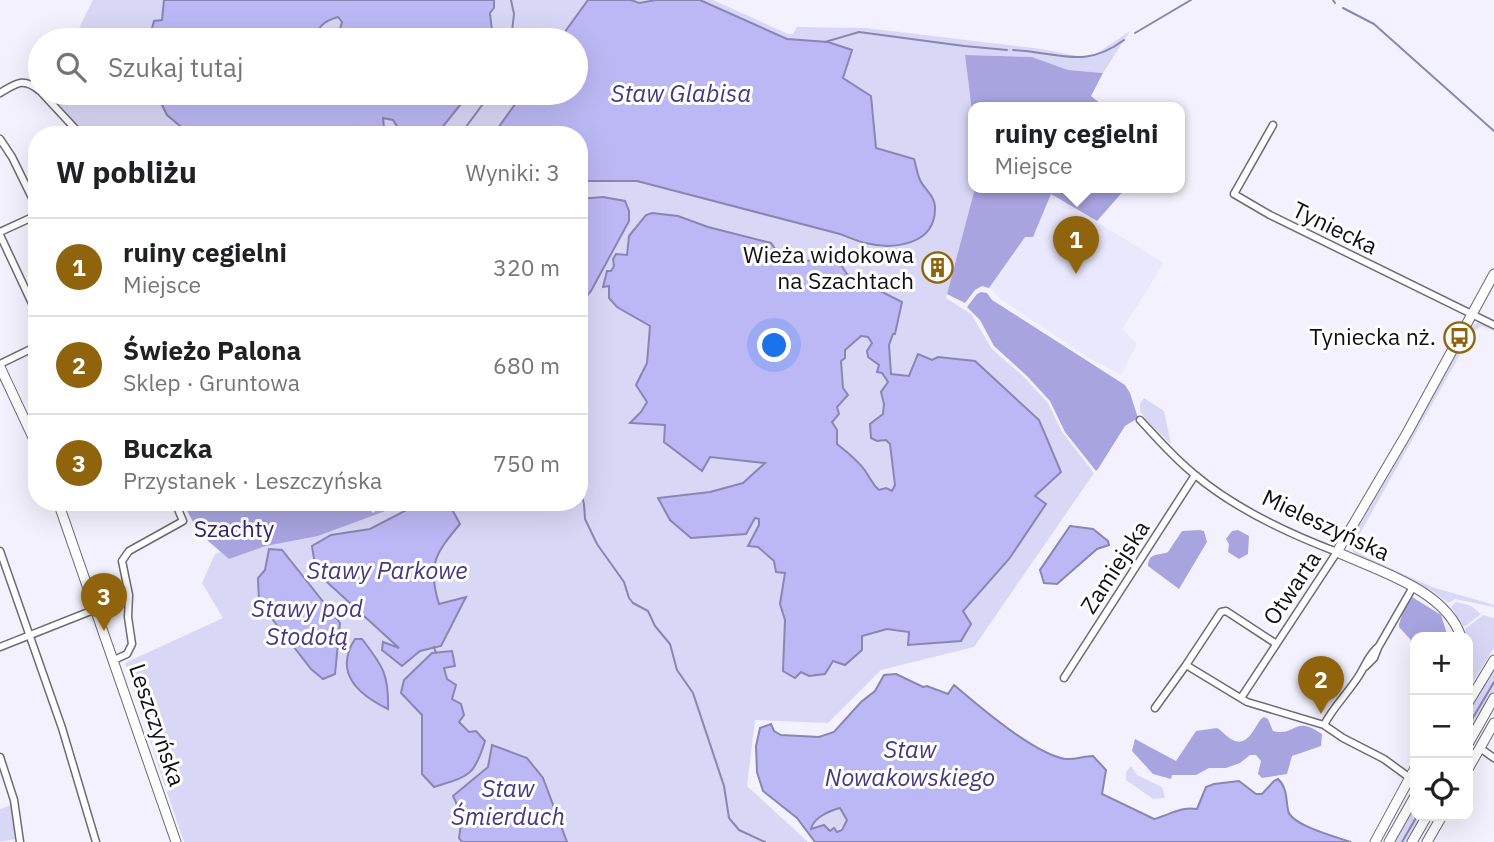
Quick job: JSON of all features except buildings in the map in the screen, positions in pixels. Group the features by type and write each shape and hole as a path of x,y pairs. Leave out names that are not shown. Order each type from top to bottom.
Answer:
{"street":[{"path":"0,93 22,82 28,83"},
{"path":"53,105 73,126"},
{"name":"Tyniecka","path":"1273,125 1234,194 1270,215 1494,325"},
{"path":"0,139 28,190"},
{"path":"28,220 0,234 28,290"},
{"path":"1337,552 1407,433 1494,274"},
{"path":"28,351 0,366 28,427"},
{"name":"Mieleszyńska","path":"1140,420 1195,475 1289,533 1337,552 1434,599 1452,617 1459,632"},
{"name":"Zamiejska","path":"1064,678 1195,475"},
{"name":"Leszczyńska","path":"61,511 176,842"},
{"path":"114,660 127,654 132,644 128,617 129,596 122,561 129,551 183,521 179,511"},
{"path":"0,551 62,728 96,842"},
{"name":"Otwarta","path":"1241,698 1337,552"},
{"path":"1324,725 1372,652 1379,646 1413,587"},
{"path":"0,647 96,609"},
{"name":"Otwarta","path":"1186,665 1221,612 1226,611 1275,643"},
{"path":"1473,695 1494,660"},
{"path":"1155,708 1186,665 1241,698 1324,725 1384,759 1410,778 1375,842"},
{"path":"1473,735 1494,698"},
{"path":"1473,760 1494,723"},
{"path":"1480,748 1492,755"},
{"path":"0,757 14,800 20,842"},
{"path":"1389,842 1410,805"},
{"path":"1412,842 1424,821"},
{"path":"1427,842 1439,821"}],"shaded area":[{"name":"Szachty","path":"93,0 713,0 788,34 793,34 797,27 866,28 1041,49 1077,56 1093,56 1130,31 1103,73 1068,70 1032,57 965,55 971,102 968,102 968,193 974,193 946,298 971,314 992,349 1048,403 1062,432 1094,473 974,647 881,670 828,723 755,720 747,786 808,842 184,842 167,792 168,785 165,786 125,663 223,618 202,583 215,554 221,552 229,559 266,546 318,536 386,511 588,511 588,126 75,126 55,105 588,105 588,28 79,28"},
{"path":"1051,194 1164,263 1122,329 1137,344 1121,375 1089,358 1002,300 988,286"},
{"path":"1480,321 1494,328 1494,331 1481,326 1472,333 1354,544 1358,552 1366,557 1432,587 1494,607 1455,599 1448,603 1432,591 1354,553 1350,546 1353,536 1471,327"},
{"path":"1144,398 1164,411 1171,444 1140,411"},
{"path":"1456,602 1471,606 1481,614 1464,627 1451,607"},
{"path":"1483,615 1494,618 1494,648 1473,682 1473,632 1466,632 1465,629"},
{"path":"1494,668 1494,690 1473,727 1473,704"},
{"path":"1131,766 1137,775 1162,787 1165,798 1153,799 1126,780 1126,772"},
{"path":"11,805 16,839 0,842 0,809"},
{"path":"840,808 847,820 840,829 832,832 811,829 820,817"},
{"path":"1410,814 1410,821 1419,821 1408,842 1394,842"}],"green space":[{"path":"965,55 1032,57 1068,70 1103,73 1091,96 1098,102 971,102"},
{"path":"974,193 1122,193 1097,221 1051,194 1033,237 1025,237 989,288 982,286 975,290 965,303 947,294"},
{"path":"981,292 987,293 992,300 1125,385 1138,418 1125,426 1096,471 1065,432 1050,401 994,346 980,320 967,307"},
{"name":"Szachty","path":"187,511 386,511 318,536 266,546 229,559 200,534"},
{"path":"1238,530 1249,536 1248,554 1239,559 1228,552 1229,544 1226,539 1232,531"},
{"path":"1182,531 1204,531 1207,542 1179,589 1148,566 1152,556 1168,552"},
{"path":"1412,597 1441,615 1446,632 1410,632 1410,639 1399,627 1405,606"},
{"path":"1264,717 1268,719 1273,731 1281,732 1300,726 1313,728 1322,734 1321,746 1292,756 1287,774 1262,778 1258,774 1261,761 1256,755 1250,755 1240,763 1226,768 1209,768 1196,775 1172,775 1171,779 1153,774 1132,751 1135,739 1176,761 1196,731 1217,728 1231,739 1241,741 1249,736"}],"water":[{"path":"164,0 494,0 494,8 490,13 492,28 340,28 342,22 338,17 327,21 320,28 152,28 154,21 162,20"},
{"name":"Staw Glabisa","path":"588,0 631,0 639,3 656,0 700,0 787,39 828,42 852,50 843,78 871,96 876,148 914,159 920,180 935,203 929,230 911,242 876,245 637,181 588,181 588,126 499,126 514,105 588,105 588,28 568,28"},
{"path":"162,105 460,105 443,126 397,126 393,120 383,118 384,126 180,126 167,115"},
{"path":"603,197 625,201 629,221 588,295 588,198"},
{"path":"652,213 678,216 708,227 771,243 785,263 815,260 841,265 847,274 902,302 895,334 889,345 891,374 909,376 918,354 932,360 938,357 975,361 1039,420 1061,472 1035,496 1046,504 1009,559 963,611 971,624 961,641 908,645 909,632 887,629 862,636 862,650 845,665 833,661 825,674 809,676 801,672 795,678 783,671 785,620 780,604 785,573 776,572 774,561 758,547 748,546 759,525 759,519 755,518 746,534 691,538 670,520 658,498 710,492 743,483 765,463 710,457 702,471 664,442 665,425 630,423 647,402 636,385 647,363 650,326 617,307 609,298 609,286 603,287 607,271 611,271 614,266 613,259 616,254 627,255 629,236 646,215","holes":["861,336 868,337 872,343 867,351 868,357 879,365 877,372 882,373 888,382 881,392 883,414 870,424 871,438 877,441 886,440 890,444 895,485 892,491 886,488 879,490 860,464 837,444 837,430 832,422 839,414 837,407 848,395 843,388 841,361 845,358 845,350"]},
{"name":"Stawy Parkowe","path":"405,511 453,511 460,524 439,552 434,579 439,604 466,597 441,646 420,651 402,666 382,650 383,642 399,648 316,572 312,546 331,535 370,529"},
{"path":"1070,526 1093,529 1108,541 1109,545 1097,549 1057,584 1044,583 1040,570"},
{"name":"Stawy pod Stodołą","path":"269,549 282,550 340,623 335,674 323,679 311,669 259,602 258,578 265,570"},
{"name":"Stawy pod Stodołą","path":"355,639 362,639 383,671 388,709 368,697 352,682 347,662"},
{"path":"452,651 455,666 444,668 447,679 456,685 452,699 461,704 464,715 459,722 469,732 476,731 485,741 477,762 468,773 434,787 422,774 422,715 401,693 404,680 432,653"},
{"name":"Staw Nowakowskiego","path":"896,674 923,687 948,694 954,685 1007,728 1038,748 1065,759 1093,756 1106,770 1102,794 1154,819 1181,810 1197,809 1206,787 1214,784 1239,781 1256,794 1262,794 1278,779 1285,789 1288,810 1297,821 1351,842 815,842 797,818 763,791 757,772 756,746 760,728 771,724 774,731 781,735 819,737 834,732 861,702 875,691 884,675","holes":["840,808 847,820 842,830 837,832 834,828 830,831 824,825 811,829 818,818"]},
{"name":"Staw Śmierduch","path":"492,745 527,758 543,778 567,842 462,842 459,838 462,816 453,796 488,767"}],"waterway":[{"path":"511,0 514,14 512,28"},
{"path":"1135,33 1191,0"},
{"path":"1343,8 1374,24 1494,131"},
{"path":"825,42 859,32 1007,50"},
{"path":"1013,50 1083,57 1110,49 1124,40"},
{"path":"467,126 482,105"},
{"path":"584,511 585,519 597,544 624,582 629,598 648,611 655,626 670,644 677,670 693,693 724,786 729,818 739,830 765,842"},
{"path":"434,647 436,653"},
{"path":"1473,718 1494,682"},
{"path":"1402,842 1414,821"}],"place":[{"name":"Wieża widokowa na Szachtach","path":"937,268"},
{"name":"ruiny cegielni","path":"1076,274"},
{"name":"Tyniecka nż.","path":"1459,337"},
{"name":"Buczka","path":"104,631"},
{"name":"Świeżo Palona","path":"1321,714"}]}
